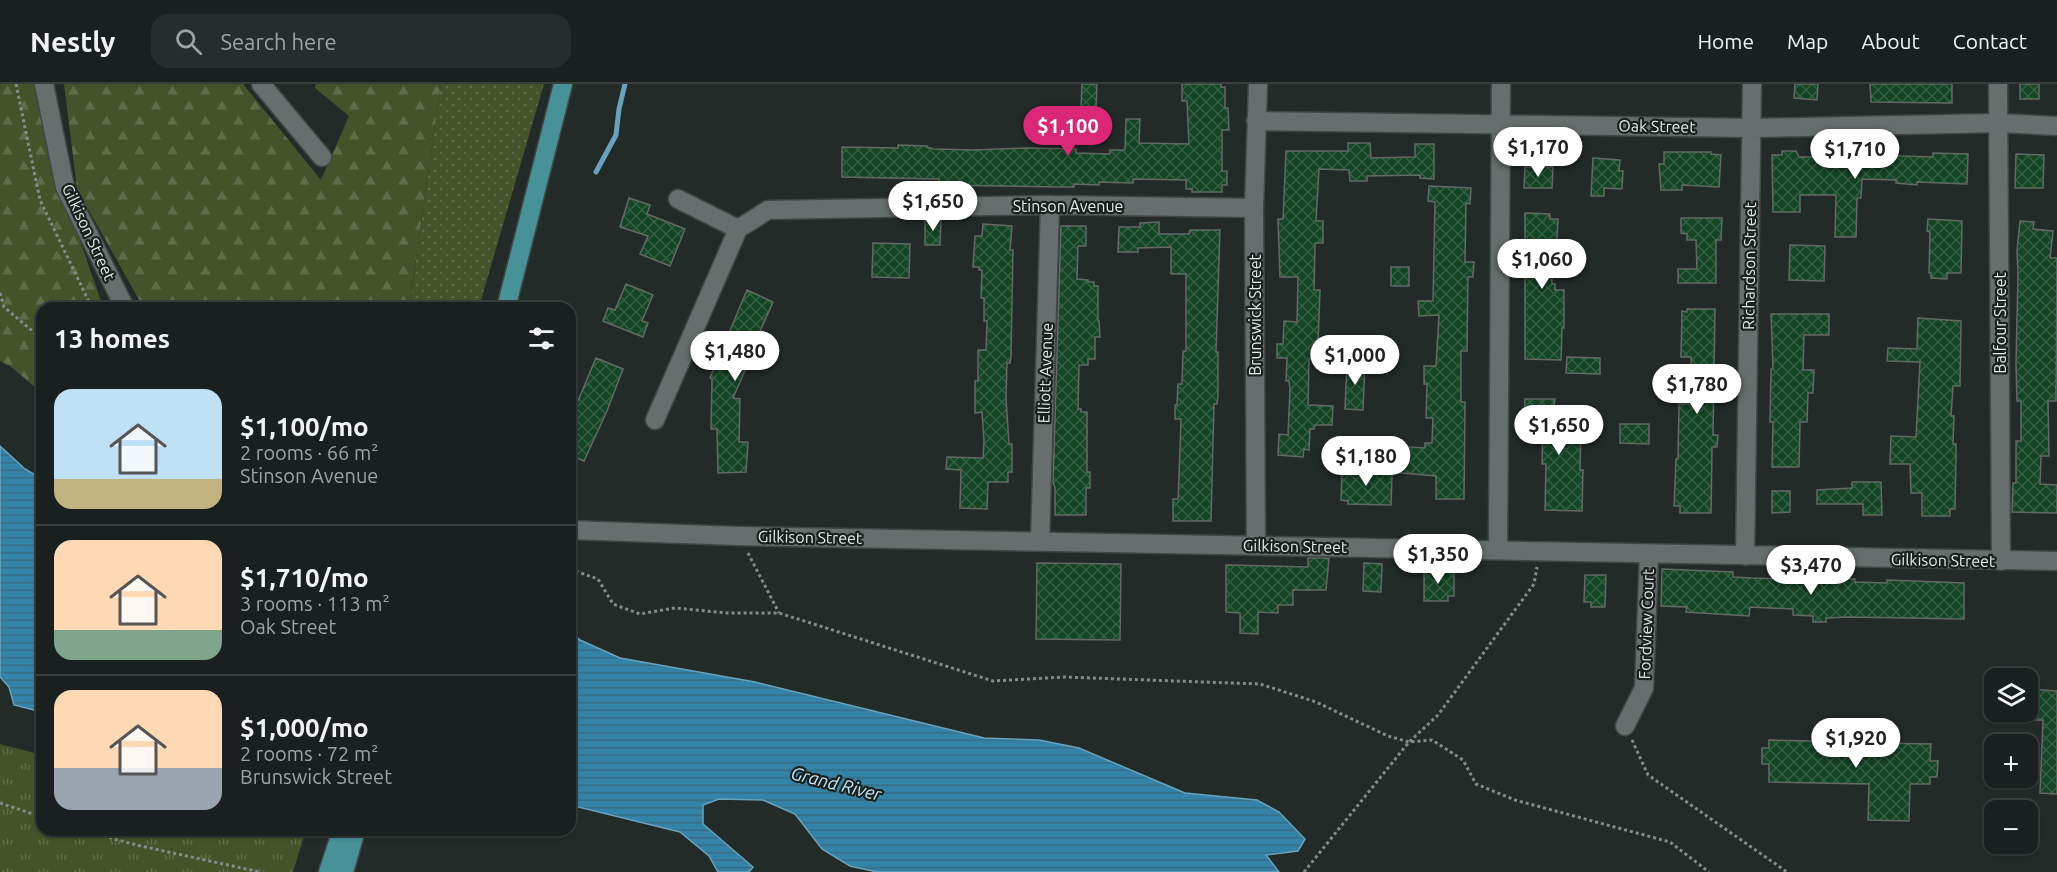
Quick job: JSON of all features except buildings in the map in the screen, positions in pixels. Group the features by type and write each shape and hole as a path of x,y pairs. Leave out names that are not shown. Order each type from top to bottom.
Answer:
{"main road":[{"path":"508,302 563,84"},
{"path":"328,872 340,836"},
{"path":"344,872 354,836"}],"street":[{"name":"Gilkison Street","path":"44,84 64,187 122,302"},
{"path":"261,84 322,157"},
{"name":"Brunswick Street","path":"1256,545 1254,208 1258,84"},
{"path":"1498,549 1501,84"},
{"name":"Richardson Street","path":"1745,556 1752,84"},
{"name":"Balfour Street","path":"1998,84 2001,561"},
{"name":"Oak Street","path":"1256,121 1751,128 1998,123 2057,126"},
{"path":"654,420 738,229 678,199"},
{"name":"Stinson Avenue","path":"738,229 768,210 1050,206 1254,208"},
{"name":"Elliott Avenue","path":"1040,541 1050,206"},
{"name":"Gilkison Street","path":"576,530 739,536 2057,561"},
{"name":"Fordview Court","path":"1625,726 1644,688 1649,554"}],"path":[{"path":"16,84 40,200 89,302"},
{"path":"0,294 4,307 36,334"},
{"path":"739,536 778,613"},
{"path":"576,571 598,579 613,604 640,614 675,608 727,613 778,613 993,681 1064,677 1260,684 1316,702 1388,736 1409,742 1431,740 1463,760 1476,784 1515,800 1670,842 1709,872"},
{"path":"1304,872 1409,742 1438,715 1534,584"},
{"path":"1625,726 1648,775 1787,872"},
{"path":"0,803 36,815"},
{"path":"103,836 260,872"}],"green space":[{"path":"0,84 53,84 56,124 77,232 101,302 36,302 36,388 10,366 0,361"},
{"path":"64,84 243,84 321,180 349,116 315,88 316,84 441,84 410,302 140,302 77,189"},
{"path":"441,84 544,84 480,302 410,302"},
{"path":"0,744 36,753 36,836 304,836 293,872 0,872"}],"water":[{"path":"0,446 25,469 36,475 36,710 14,705 9,687 0,677"},
{"name":"Grand River","path":"576,636 620,658 755,682 984,738 1039,740 1079,748 1185,793 1257,800 1279,812 1305,839 1298,851 1266,855 1279,872 877,872 850,866 822,849 795,814 763,800 719,799 703,805 703,824 753,867 749,872 718,872 709,856 680,832 576,806"}],"waterway":[{"path":"596,172 616,135 625,84"}]}
